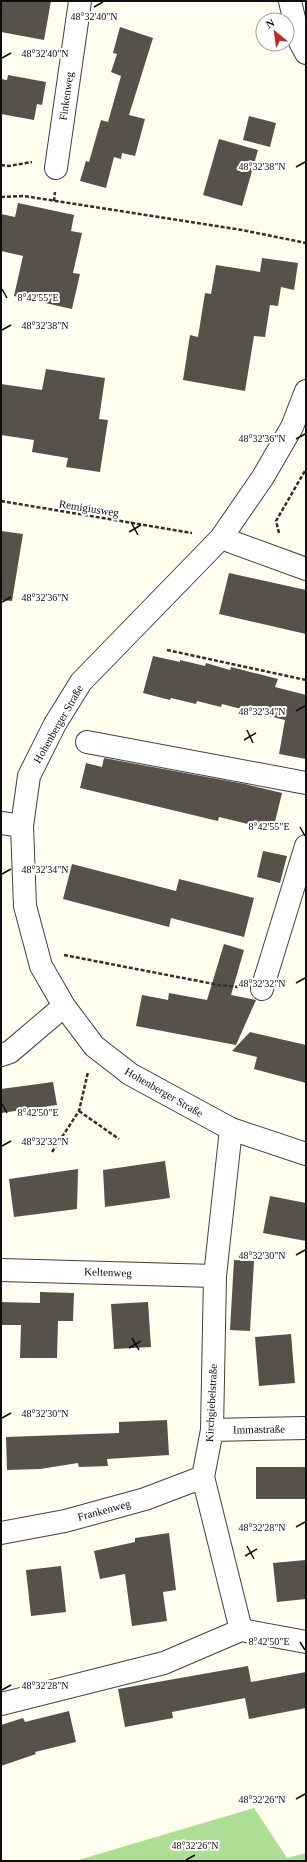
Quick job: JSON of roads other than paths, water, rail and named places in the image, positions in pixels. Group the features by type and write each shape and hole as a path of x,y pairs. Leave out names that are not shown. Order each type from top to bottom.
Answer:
{"street":[{"name":"Finkenweg","path":"57,162 80,1"},
{"path":"290,1 299,40 306,52"},
{"name":"Hohenberger Straße","path":"306,391 292,427 263,477 221,538 81,682 55,724 29,776 11,825 25,906 41,966 64,1006 94,1046 130,1074 230,1129 306,1154"},
{"path":"221,538 306,569"},
{"path":"87,742 306,783"},
{"path":"262,989 306,846"},
{"path":"1,1055 10,1052 64,1006"},
{"name":"Kirchgiebelstraße","path":"230,1129 215,1276 212,1430 203,1477 241,1630"},
{"name":"Keltenweg","path":"1,1270 215,1276"},
{"name":"Immastraße","path":"212,1430 306,1428"},
{"name":"Frankenweg","path":"1,1533 65,1521 145,1499 203,1477"},
{"path":"1,1704 164,1663 241,1630 306,1642"}]}
